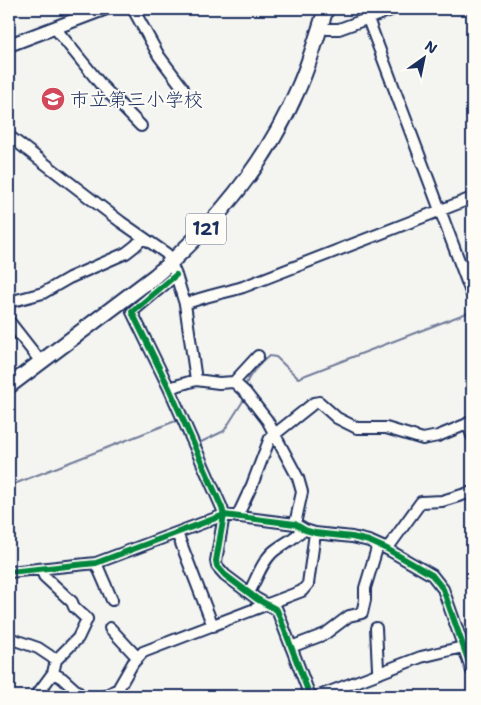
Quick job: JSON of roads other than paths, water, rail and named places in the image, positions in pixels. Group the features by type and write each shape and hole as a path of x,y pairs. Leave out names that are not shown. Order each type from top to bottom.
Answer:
{"highway":[{"name":"121","path":"9,386 173,269 218,216 261,157 280,125 299,88 326,9"}],"main road":[{"path":"9,45 104,9"}],"street":[{"path":"133,9 159,56 183,88"},
{"path":"320,26 333,30 394,9"},
{"path":"368,19 472,295"},
{"path":"55,28 102,86 141,126"},
{"path":"9,136 143,238 167,254 185,304 196,380"},
{"path":"185,304 243,287 472,198"},
{"path":"9,302 42,293 70,278 126,253 143,238"},
{"path":"173,269 132,312 169,388 224,515 216,561 217,566 220,572 278,612 310,696"},
{"path":"9,320 41,362"},
{"path":"234,382 258,356"},
{"path":"169,388 196,380 234,382 259,409 276,434 298,478 302,492 297,536 274,551 267,559 249,593"},
{"path":"237,517 252,485 270,438 314,402 319,402 337,418 357,428 386,428 423,439 438,436 470,423 472,436"},
{"path":"291,647 326,634 349,616 362,613 366,600 365,588 382,547 421,502 442,501 472,492"},
{"path":"9,572 96,563 224,515 299,526 315,533 361,539 382,547 424,569 438,582 443,589 468,645 472,671"},
{"path":"177,533 213,626"},
{"path":"105,696 118,689 137,657 146,651 299,593 308,584 315,533"},
{"path":"96,563 112,600"},
{"path":"36,696 53,673 56,660 78,638 87,619 44,576 42,569"},
{"path":"110,628 137,657"},
{"path":"376,628 378,669 380,673"},
{"path":"9,638 38,648 56,660"},
{"path":"319,696 341,692 380,673 420,657 468,645"},
{"path":"53,673 62,678 82,696"}],"waterway":[{"path":"246,388 248,379 269,356 276,357 298,378 472,311"},
{"path":"193,429 199,443 224,431 245,398"},
{"path":"9,486 178,420"}],"place":[{"name":"市立第三小学校","path":"53,99"}]}
